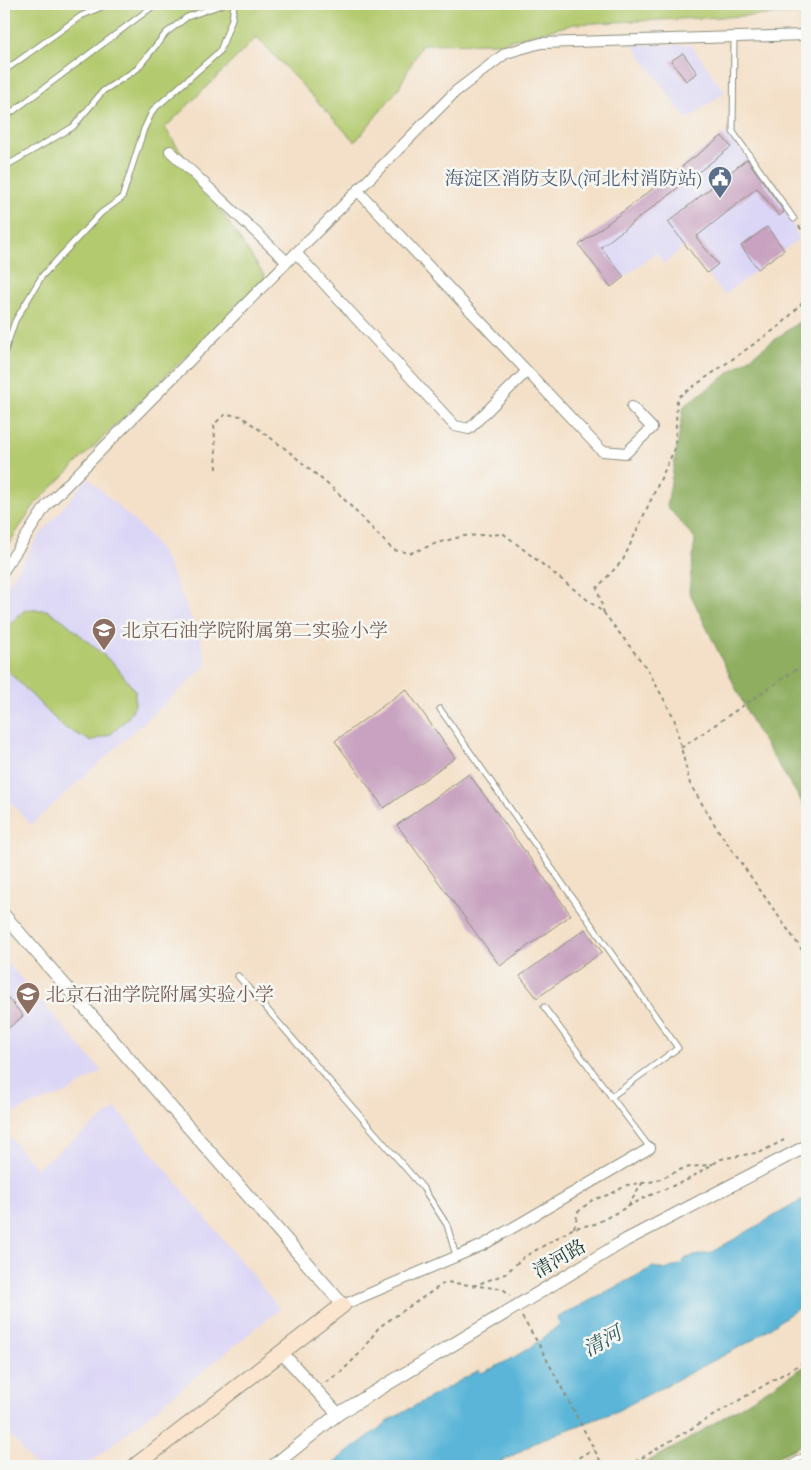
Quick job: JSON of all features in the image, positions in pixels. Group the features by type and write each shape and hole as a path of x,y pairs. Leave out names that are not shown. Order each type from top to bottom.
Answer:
{"main road":[{"path":"135,1466 343,1305"}],"street":[{"path":"4,570 46,506 455,92 506,53 542,43 807,35"},
{"path":"170,151 287,262"},
{"path":"358,191 602,451 626,453 652,428 632,407"},
{"path":"296,253 455,426 469,429 527,372"},
{"path":"4,915 343,1305 483,1245 650,1148"},
{"name":"清河路","path":"273,1466 338,1414 517,1308 626,1240 807,1146"},
{"path":"281,1352 338,1414"}],"lane":[{"path":"4,71 81,16 108,4"},
{"path":"4,118 156,4"},
{"path":"4,167 73,127 103,91 136,69 166,33 188,17 224,4"},
{"path":"4,354 15,321 42,276 101,213 122,198 144,129 153,110 220,51 232,19 234,4"},
{"path":"734,38 733,132 794,219"},
{"path":"440,709 678,1048 611,1097"},
{"path":"238,976 423,1188 447,1225 456,1256"},
{"path":"544,1007 650,1148"},
{"path":"787,1466 807,1454"}],"path":[{"path":"794,219 807,238"},
{"path":"604,613 598,588 623,560 675,448 677,398 781,325 807,298"},
{"path":"217,469 214,424 226,414 241,416 287,450 338,493 393,550 411,553 437,543 464,536 504,534 604,613 648,670 674,718 690,784 718,830 807,957"},
{"path":"681,748 807,662"},
{"path":"471,1286 505,1274 524,1257 574,1228 595,1224 627,1207 687,1180 721,1160 761,1152 784,1140"},
{"path":"574,1228 578,1212 592,1200 611,1194 627,1185 656,1181 684,1168 714,1164"},
{"path":"627,1207 643,1182"},
{"path":"326,1382 341,1372 360,1353 379,1327 446,1282 503,1288 511,1295 538,1343 603,1466"},
{"path":"628,1466 807,1360"},
{"path":"565,1466 594,1448"}],"shaded area":[{"path":"632,44 691,45 725,92 687,120"},
{"path":"727,132 787,209 799,239 724,295 686,245 664,264 656,253 611,287 579,245"},
{"name":"北京石油学院附属第二实验小学","path":"88,478 150,536 166,560 200,637 207,665 31,825 4,795 4,591 39,536"},
{"name":"北京石油学院附属实验小学","path":"4,959 102,1071 67,1093 30,1105 4,1119"},
{"path":"116,1108 280,1309 86,1466 35,1466 4,1427 4,1130 36,1168"}],"green space":[{"path":"4,4 807,4 807,13 574,24 500,43 422,44 398,89 355,142 257,37 165,128 266,278 35,504 4,551"},
{"path":"807,316 807,810 755,728 689,591 695,539 667,506 684,406"},
{"path":"25,610 47,610 64,621 116,666 135,691 135,705 128,718 111,734 91,741 63,727 4,667 4,641 7,629"},
{"path":"807,1365 807,1442 760,1466 639,1466 679,1445"}],"water":[{"name":"清河","path":"807,1197 807,1302 751,1341 615,1412 540,1440 494,1466 329,1466 393,1418 479,1370 481,1373 523,1352 560,1324 557,1318 653,1267 665,1270 681,1264 686,1258 712,1252"}],"building":[{"path":"683,53 697,73 686,81 671,61"},
{"path":"722,136 731,147 601,247 624,277 611,287 579,245"},
{"name":"海淀区消防支队(河北村消防站)","path":"747,159 784,212 779,216 757,188 696,237 718,264 707,273 668,222"},
{"path":"767,227 784,250 758,269 741,246"},
{"path":"406,689 455,758 384,808 335,741"},
{"path":"469,774 571,915 500,966 397,825"},
{"path":"585,929 602,952 537,998 520,976"},
{"path":"4,993 23,1016 4,1032"}],"place":[{"name":"海淀区消防支队(河北村消防站)","path":"720,199"},
{"name":"北京石油学院附属第二实验小学","path":"104,651"},
{"name":"北京石油学院附属实验小学","path":"28,1015"}]}
